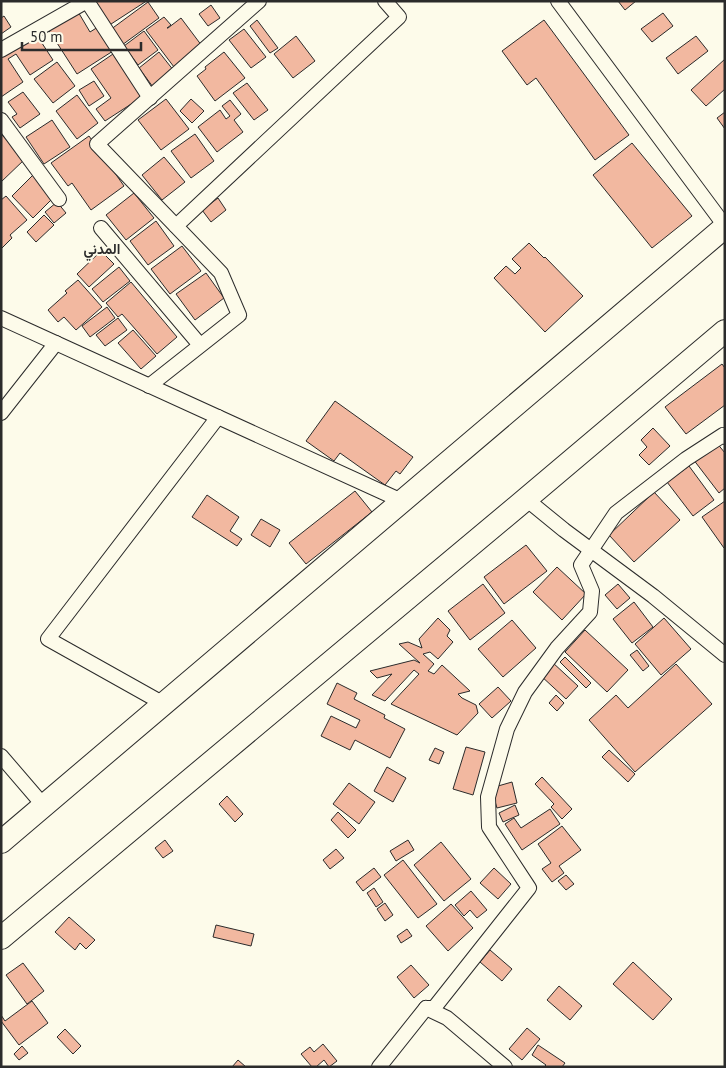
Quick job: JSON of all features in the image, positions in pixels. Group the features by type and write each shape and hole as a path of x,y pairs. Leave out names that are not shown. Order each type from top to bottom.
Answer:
{"main road":[{"path":"1,842 725,227"},
{"path":"1,938 725,331"}],"street":[{"path":"1,50 87,1 150,98"},
{"path":"149,386 239,315 220,273 97,144 259,1"},
{"path":"176,226 398,17 385,1"},
{"path":"564,4 725,227"},
{"path":"1,120 59,198"},
{"path":"101,228 200,345"},
{"path":"1,318 402,501"},
{"path":"1,413 56,343"},
{"path":"164,704 48,639 218,417"},
{"path":"426,1008 434,1008 529,888 489,827 488,797 507,729 525,692 556,648 590,612 592,591 582,565 616,514 686,459 723,435 725,437"},
{"path":"526,499 564,530 653,596 725,655"},
{"path":"1,756 44,806"},
{"path":"379,1067 426,1008"},
{"path":"426,1008 447,1018 505,1067"}],"building":[{"path":"98,1 145,2 108,26 94,4"},
{"path":"618,1 636,1 625,10"},
{"path":"148,2 159,18 122,45 110,30"},
{"path":"211,5 220,18 208,26 199,14"},
{"path":"77,10 90,32 98,27 113,51 77,74 48,29"},
{"path":"663,13 673,26 652,42 641,29"},
{"path":"4,16 11,27 1,34 1,18"},
{"path":"164,17 171,25 167,28 181,18 202,46 174,67 146,30"},
{"path":"257,20 278,48 270,53 250,26"},
{"path":"544,20 629,135 595,160 536,78 527,85 502,51"},
{"path":"244,29 266,57 251,68 229,40"},
{"path":"144,31 158,50 138,65 124,46"},
{"path":"36,34 53,60 30,75 16,54 8,59 23,82 1,97 1,56"},
{"path":"296,36 315,61 293,78 274,54"},
{"path":"696,36 708,51 678,74 666,58"},
{"path":"159,52 174,71 153,87 139,68"},
{"path":"224,52 245,78 215,101 197,76"},
{"path":"113,54 142,97 105,121 96,109 111,98 91,69"},
{"path":"725,59 725,89 706,106 691,90"},
{"path":"57,62 75,86 53,103 34,79"},
{"path":"94,81 104,96 89,106 79,90"},
{"path":"247,83 268,110 254,120 233,93"},
{"path":"23,92 40,114 20,128 12,117 17,114 8,102"},
{"path":"77,95 98,123 77,139 56,111"},
{"path":"166,99 189,129 161,150 138,120"},
{"path":"191,99 204,111 192,123 180,111"},
{"path":"230,100 241,114 234,120 243,132 217,152 198,127 220,110 226,119 230,116 222,106"},
{"path":"725,112 725,129 717,118"},
{"path":"52,120 70,147 44,164 26,137"},
{"path":"1,134 25,159 1,182"},
{"path":"195,134 214,161 191,178 171,151"},
{"path":"89,136 124,186 91,210 72,183 68,186 51,163"},
{"path":"632,143 692,216 652,248 593,175"},
{"path":"164,157 185,182 162,200 142,175"},
{"path":"33,175 54,197 33,218 12,196"},
{"path":"134,193 154,218 126,240 106,215"},
{"path":"6,196 27,220 10,235 12,238 1,249 1,200"},
{"path":"218,198 226,210 211,222 202,210"},
{"path":"57,202 66,213 54,223 45,212"},
{"path":"44,215 54,225 36,242 27,232"},
{"path":"156,221 174,246 148,265 130,241"},
{"path":"529,243 583,296 545,332 494,278 506,266 515,274 521,268 512,259"},
{"path":"182,246 201,271 170,294 151,269"},
{"path":"101,251 114,264 89,287 77,274"},
{"path":"119,267 130,281 103,302 92,289"},
{"path":"206,273 224,298 195,320 176,294"},
{"path":"78,280 102,307 76,330 64,317 58,322 48,310"},
{"path":"131,282 177,337 157,354 122,314 118,317 106,303"},
{"path":"107,307 115,318 90,337 82,326"},
{"path":"118,318 127,330 105,346 96,335"},
{"path":"133,330 156,356 141,369 118,343"},
{"path":"722,364 725,368 725,405 686,434 665,407"},
{"path":"335,401 413,457 400,474 396,471 385,485 340,453 334,461 306,441"},
{"path":"653,428 670,446 649,465 639,455 647,447 641,440"},
{"path":"716,442 725,453 725,488 719,493 693,459"},
{"path":"689,466 714,500 693,516 667,482"},
{"path":"355,491 372,512 306,564 289,543"},
{"path":"654,492 680,520 634,562 609,535"},
{"path":"207,495 239,517 230,531 242,539 237,546 192,517"},
{"path":"725,501 725,548 724,548 702,517"},
{"path":"261,519 280,530 270,547 251,535"},
{"path":"526,545 547,571 504,604 484,577"},
{"path":"557,567 586,594 562,620 533,592"},
{"path":"483,584 505,613 470,640 448,611"},
{"path":"618,584 630,598 617,609 605,595"},
{"path":"634,602 653,627 632,643 613,619"},
{"path":"438,618 450,630 447,636 453,642 438,659 430,652 423,654 434,664 428,671 434,674 442,665 470,691 458,694 476,705 478,713 457,735 391,704 419,674 414,670 385,701 372,695 392,674 377,678 370,671 414,660 420,663 399,644 408,642 422,648 419,639"},
{"path":"664,618 691,649 661,675 635,644"},
{"path":"512,620 536,648 503,677 478,649"},
{"path":"585,630 628,670 607,692 565,652"},
{"path":"637,650 649,666 643,671 630,655"},
{"path":"565,657 591,683 586,688 560,662"},
{"path":"552,662 578,686 566,699 540,675"},
{"path":"676,664 712,704 635,772 589,720 616,695 628,708"},
{"path":"337,683 357,693 354,699 385,715 384,718 405,729 390,758 355,740 350,750 321,736 331,716 356,728 360,720 327,704"},
{"path":"498,687 511,701 492,718 479,704"},
{"path":"556,695 564,703 557,711 549,703"},
{"path":"466,747 485,752 473,795 453,789"},
{"path":"435,748 444,752 439,764 429,760"},
{"path":"609,750 635,774 628,782 602,757"},
{"path":"387,767 406,778 393,802 374,791"},
{"path":"542,777 572,809 562,819 551,807 554,804 535,784"},
{"path":"512,782 517,803 497,808 491,788"},
{"path":"349,783 375,802 359,824 333,804"},
{"path":"227,796 243,814 235,822 219,804"},
{"path":"515,805 519,815 503,822 499,813"},
{"path":"550,809 560,824 522,850 505,824 514,818 521,828"},
{"path":"338,812 356,830 348,838 331,820"},
{"path":"562,826 581,850 559,866 564,873 552,882 542,869 551,863 538,844"},
{"path":"165,840 173,851 163,858 155,848"},
{"path":"408,840 414,850 396,861 390,851"},
{"path":"441,842 471,879 444,901 414,865"},
{"path":"336,849 344,858 330,869 323,860"},
{"path":"403,860 437,904 418,918 384,875"},
{"path":"374,868 381,877 363,891 356,882"},
{"path":"494,868 511,884 498,899 480,883"},
{"path":"566,875 574,884 566,890 558,881"},
{"path":"374,888 383,902 376,907 367,893"},
{"path":"471,891 487,910 477,918 470,910 464,916 455,905"},
{"path":"385,903 393,915 385,921 377,909"},
{"path":"451,904 473,928 448,951 426,926"},
{"path":"69,917 95,940 86,949 80,943 75,950 55,932"},
{"path":"216,925 254,934 251,946 213,937"},
{"path":"407,929 412,936 401,943 397,936"},
{"path":"490,950 512,969 502,981 480,962"},
{"path":"633,962 672,999 653,1020 613,984"},
{"path":"23,963 44,991 27,1004 6,975"},
{"path":"411,965 429,985 414,998 397,977"},
{"path":"559,986 582,1006 570,1020 547,1000"},
{"path":"32,1001 48,1023 19,1045 1,1021 1,1015 5,1021"},
{"path":"527,1028 540,1039 522,1060 509,1049"},
{"path":"65,1029 81,1046 73,1054 57,1037"},
{"path":"323,1044 337,1061 329,1067 324,1060 316,1067 312,1067 301,1054 310,1047 314,1052"},
{"path":"538,1045 565,1063 562,1067 544,1067 546,1065 532,1055"},
{"path":"22,1046 28,1053 19,1060 14,1054"},
{"path":"238,1060 246,1067 232,1067"}],"district":[{"name":"المدني","path":"102,249"}]}
